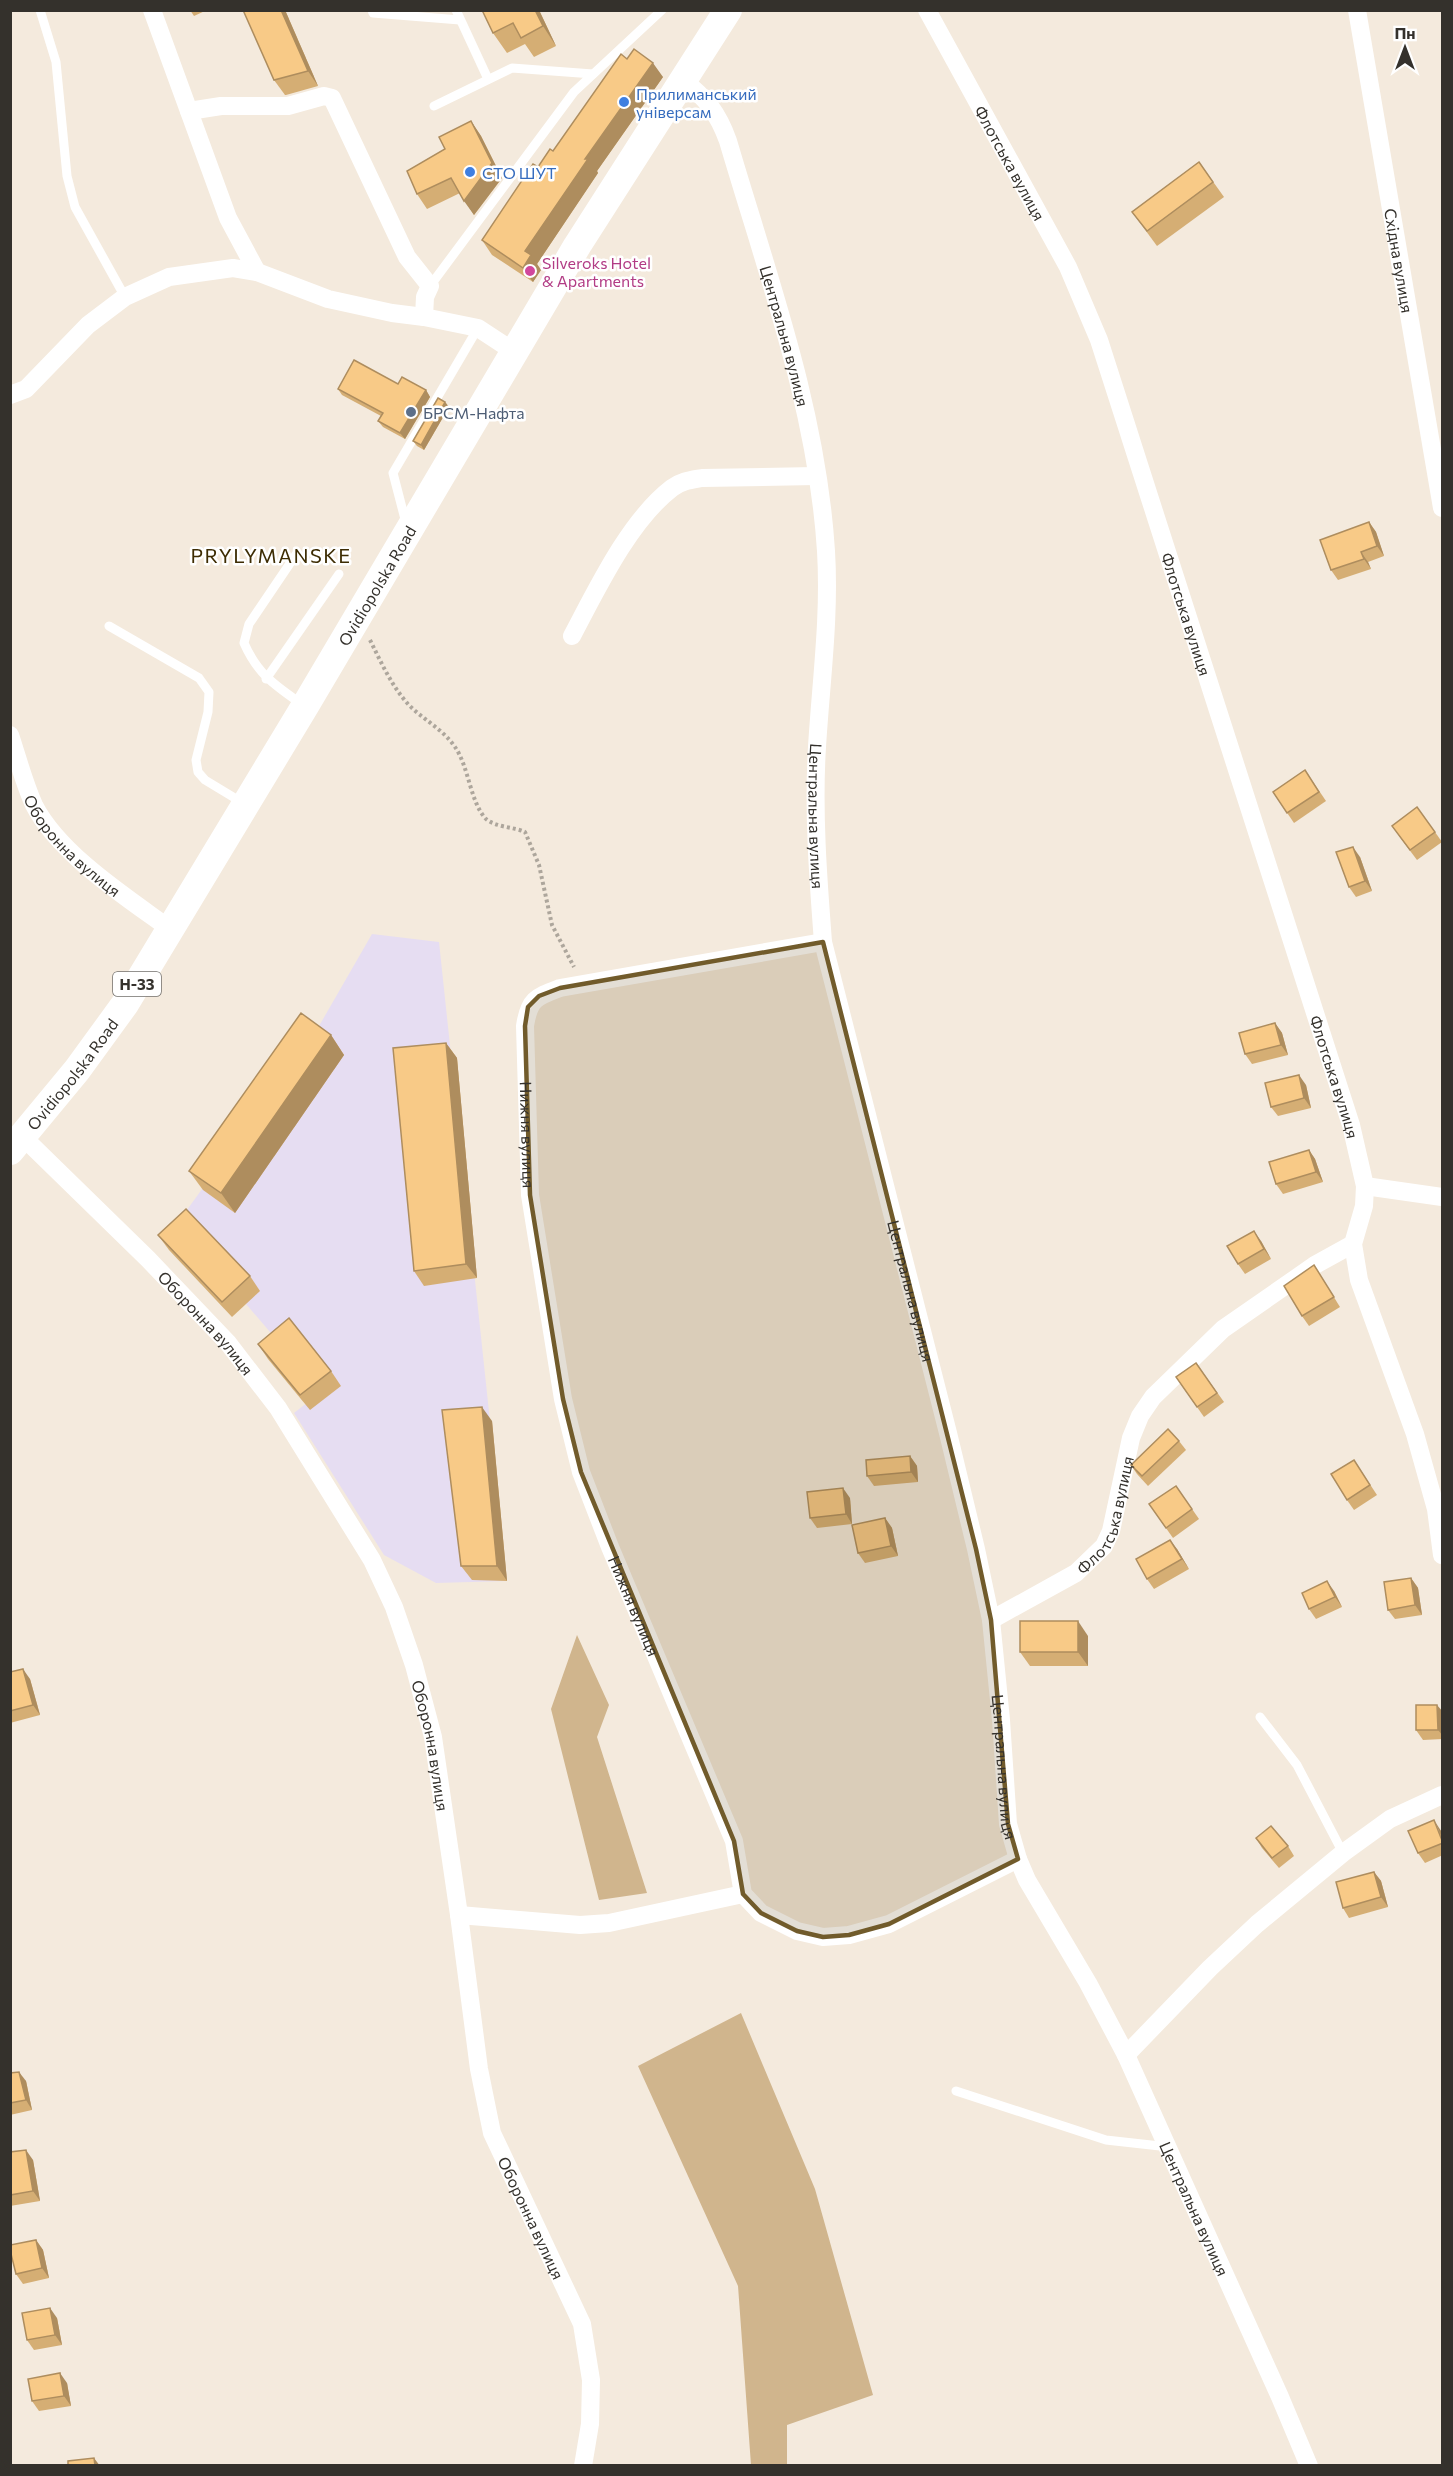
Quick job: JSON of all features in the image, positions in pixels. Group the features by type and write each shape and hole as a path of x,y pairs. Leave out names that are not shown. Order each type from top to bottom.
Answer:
{"main road":[{"name":"Ovidiopolska Road","path":"17,1144 110,1026 305,706 513,351 577,246 728,10"}],"street":[{"path":"152,10 228,218 257,272"},
{"name":"Флотська вулиця","path":"927,10 1068,267 1099,340 1351,1125 1365,1186 1364,1206 1353,1244 1359,1280 1415,1434 1436,1509 1443,1555"},
{"name":"Східна вулиця","path":"1357,10 1443,508"},
{"name":"Центральна вулиця","path":"683,80 702,95 722,124 801,383 812,437 826,549 828,595 816,777 817,858 823,942 953,1453 991,1620 1008,1824 1027,1880 1088,1983 1126,2055 1308,2466"},
{"path":"189,111 221,105 288,106 324,96 332,98 407,257 430,286 425,297 424,317"},
{"path":"10,394 26,389 88,325 125,297 169,277 233,268 257,272 328,299 478,328 513,351"},
{"path":"572,636 612,560 653,506 673,487 687,480 702,478 816,476"},
{"name":"Оборонна вулиця","path":"10,735 35,806 50,829 69,850 113,887 170,929"},
{"path":"582,984 823,942"},
{"name":"Нижня вулиця","path":"582,984 560,988 539,996 528,1007 525,1026 530,1195 562,1399 585,1483 734,1841 743,1894"},
{"name":"Оборонна вулиця","path":"17,1144 148,1260 228,1343 278,1408 372,1560 394,1607 414,1665 433,1737 479,2069 492,2133 582,2324 591,2380 591,2424 584,2466"},
{"path":"1365,1186 1443,1197"},
{"name":"Флотська вулиця","path":"991,1620 1076,1573 1104,1546 1111,1531 1131,1438 1140,1416 1153,1397 1223,1329 1315,1265 1353,1244"},
{"path":"1126,2055 1257,1924 1343,1853 1390,1819 1443,1795"},
{"path":"459,1915 580,1925 609,1923 743,1894 760,1913 797,1931 823,1937 849,1935 889,1924 1018,1859"}],"lane":[{"path":"40,10 56,62 67,176 75,207 125,297"},
{"path":"372,10 373,13 460,20"},
{"path":"456,10 488,79"},
{"path":"430,286 574,92 662,10"},
{"path":"434,106 512,68 593,74"},
{"path":"408,529 393,473 478,328"},
{"path":"297,553 249,624 244,643 249,655 266,679 305,706"},
{"path":"266,679 339,574"},
{"path":"109,626 199,678 209,692 208,712 196,760 198,772 205,780 246,804"},
{"path":"1260,1717 1297,1765 1343,1853"},
{"path":"956,2091 1106,2140 1168,2147"}],"path":[{"path":"358,616 394,687 409,705 454,746 462,758 478,806 485,818 492,823 525,832 539,865 552,925 582,984"}],"highlighted area":[{"path":"823,942 976,1549 991,1620 1008,1824 1018,1859 889,1924 849,1935 823,1937 797,1931 761,1913 743,1894 734,1841 581,1472 563,1399 530,1195 525,1026 528,1007 539,996 560,988"}],"shaded area":[{"path":"372,934 439,942 507,1581 436,1583 384,1555 294,1413 308,1402 282,1346 246,1304 184,1214 315,1033"},
{"path":"577,1635 609,1705 597,1737 647,1893 599,1900 551,1709"},
{"path":"741,2013 815,2189 873,2395 787,2425 787,2465 751,2465 738,2286 638,2066"}],"building":[{"path":"243,10 281,10 308,71 274,80"},
{"path":"482,10 535,10 543,26 521,38 513,23 493,33"},
{"path":"634,49 653,63 585,159 588,159 525,251 531,255 523,268 482,240 533,164 538,167 550,149 553,151 621,54 627,59"},
{"path":"471,121 492,163 464,201 451,178 417,194 407,171 445,149 439,137"},
{"path":"1199,162 1213,182 1147,231 1132,212"},
{"path":"354,360 398,384 402,377 426,390 400,433 378,421 383,413 338,389"},
{"path":"438,398 445,402 421,445 413,441"},
{"path":"1369,522 1377,546 1361,552 1364,559 1331,570 1320,540"},
{"path":"1305,770 1319,792 1287,813 1273,792"},
{"path":"1417,807 1435,832 1410,850 1392,826"},
{"path":"1353,847 1365,881 1349,887 1336,852"},
{"path":"301,1013 331,1035 221,1193 189,1171"},
{"path":"1275,1023 1281,1045 1245,1054 1239,1033"},
{"path":"446,1043 466,1264 414,1271 393,1048"},
{"path":"1299,1075 1304,1098 1271,1107 1265,1083"},
{"path":"1309,1150 1316,1172 1276,1184 1269,1162"},
{"path":"186,1209 250,1276 222,1302 158,1235"},
{"path":"1254,1231 1264,1249 1238,1264 1227,1246"},
{"path":"1314,1265 1334,1297 1302,1316 1284,1286"},
{"path":"289,1318 331,1371 300,1395 258,1344"},
{"path":"1196,1363 1217,1393 1197,1407 1176,1377"},
{"path":"482,1407 497,1566 461,1566 442,1410"},
{"path":"1168,1429 1179,1441 1142,1476 1131,1465"},
{"path":"910,1456 911,1472 867,1476 866,1460"},
{"path":"1354,1460 1370,1485 1347,1500 1331,1474"},
{"path":"1176,1486 1192,1509 1166,1528 1149,1504"},
{"path":"843,1488 846,1514 810,1518 807,1492"},
{"path":"885,1518 891,1546 858,1553 852,1525"},
{"path":"1170,1540 1182,1559 1147,1579 1136,1559"},
{"path":"1411,1578 1415,1605 1388,1610 1384,1582"},
{"path":"1327,1581 1335,1597 1309,1609 1302,1593"},
{"path":"1020,1621 1078,1621 1078,1652 1020,1652"},
{"path":"23,1669 33,1705 10,1711 10,1672"},
{"path":"1416,1705 1437,1705 1438,1730 1416,1730"},
{"path":"1434,1820 1443,1843 1418,1853 1408,1831"},
{"path":"1271,1826 1288,1846 1272,1858 1256,1838"},
{"path":"1374,1872 1381,1897 1343,1908 1336,1882"},
{"path":"19,2072 26,2100 10,2103 10,2073"},
{"path":"26,2150 33,2191 10,2195 10,2152"},
{"path":"36,2240 42,2268 16,2274 10,2245"},
{"path":"50,2308 55,2335 27,2340 22,2313"},
{"path":"60,2373 64,2396 32,2401 28,2379"},
{"path":"94,2458 95,2466 68,2466 68,2461"}],"place":[{"name":"Прилиманський універсам","path":"624,102"},
{"name":"СТО ШУТ","path":"470,172"},
{"name":"Silveroks Hotel & Apartments","path":"530,271"},
{"name":"БРСМ-Нафта","path":"411,412"}],"district":[{"name":"PRYLYMANSKE","path":"271,555"}]}
